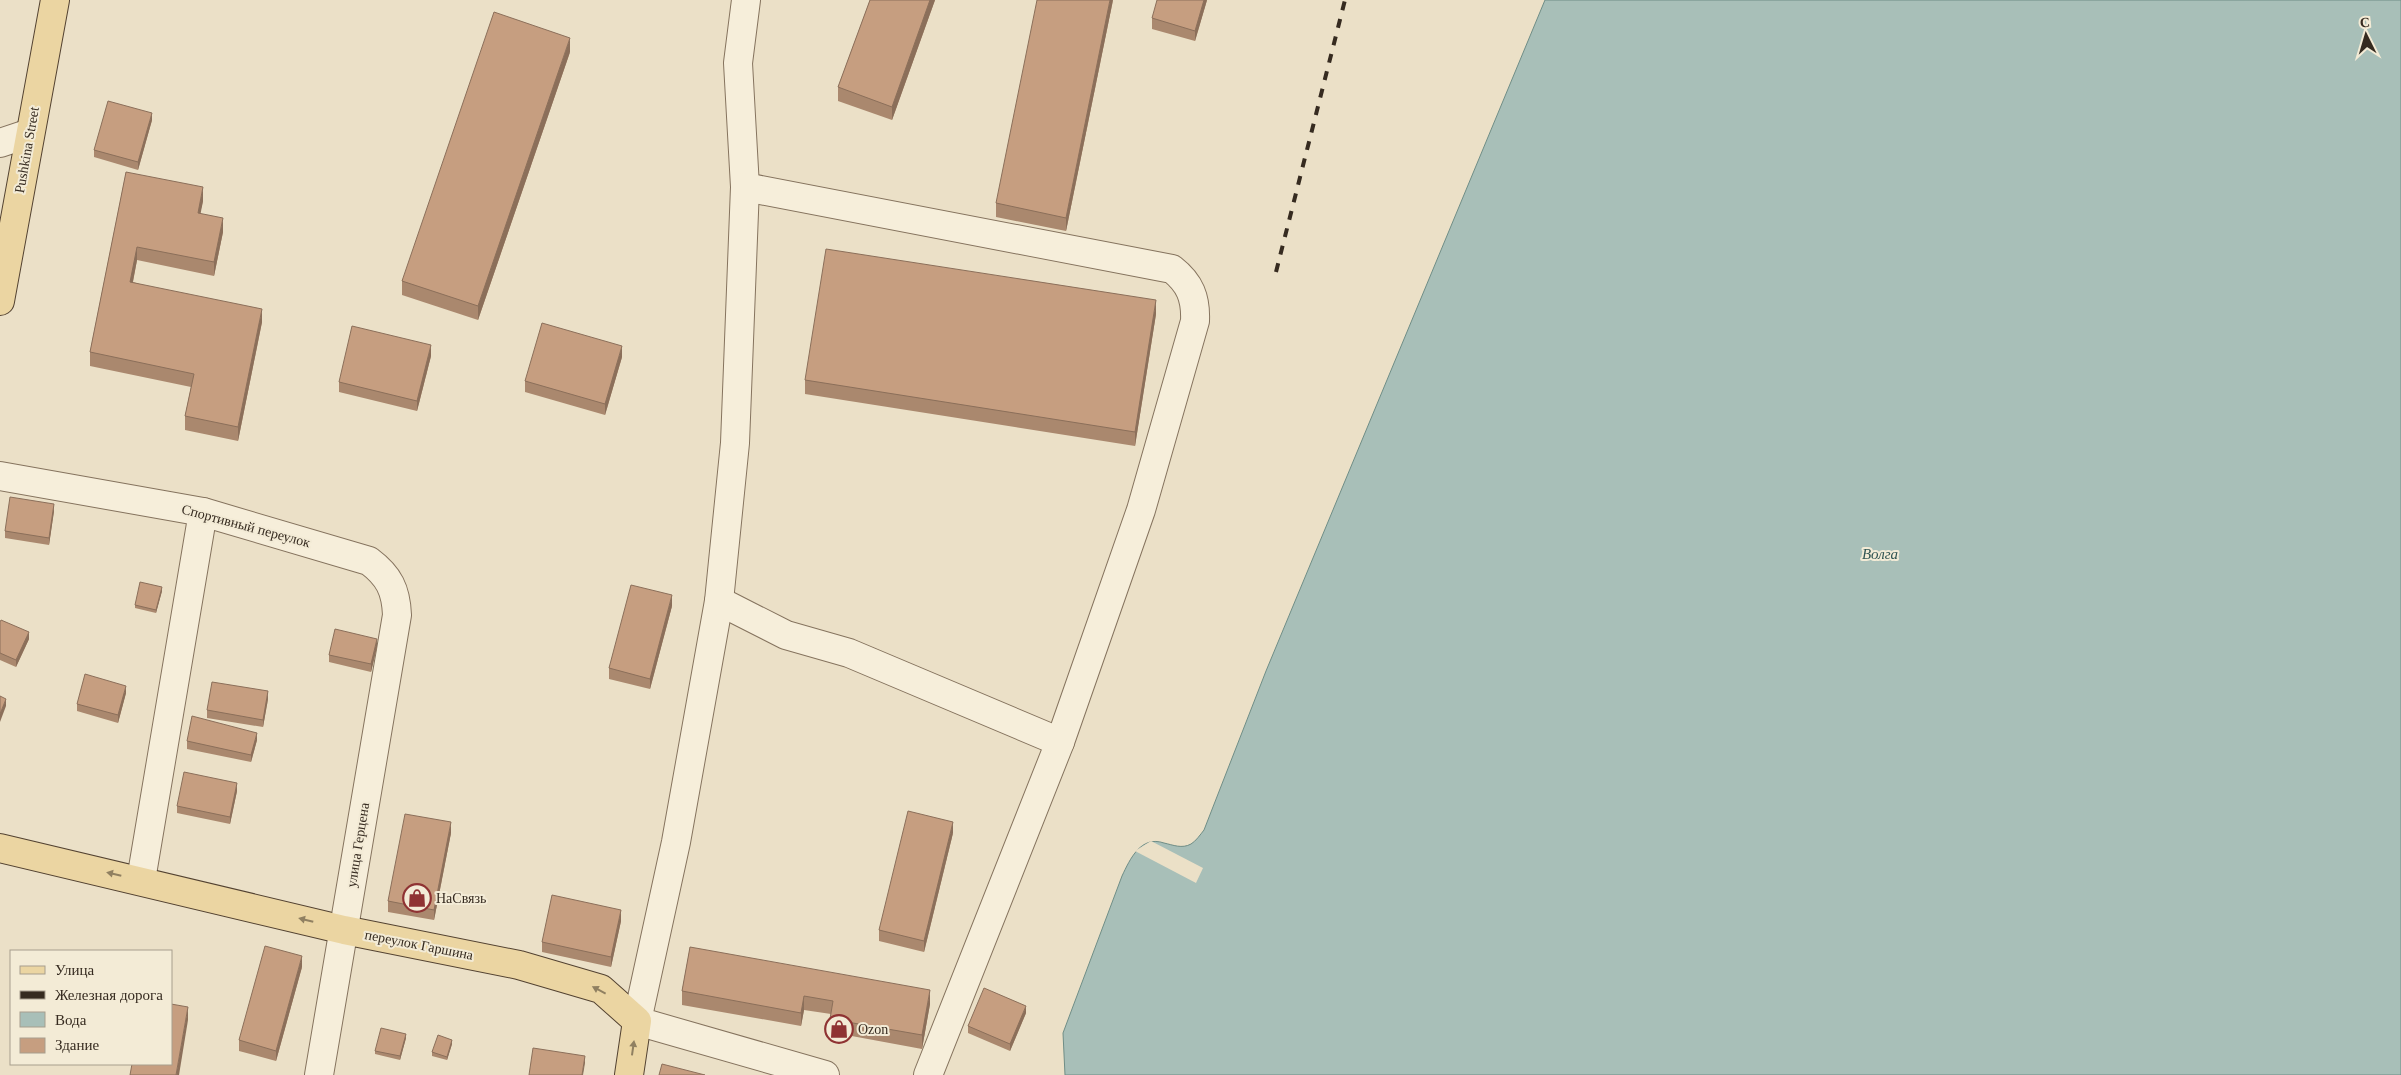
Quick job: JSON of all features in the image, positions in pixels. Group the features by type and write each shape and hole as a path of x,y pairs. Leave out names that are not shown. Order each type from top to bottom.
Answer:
{"main road":[{"name":"Pushkina Street","path":"0,301 55,0"},
{"name":"переулок Гаршина","path":"0,848 141,880 344,930 519,965 601,989 637,1021"},
{"path":"629,1075 637,1021"}],"street":[{"path":"637,1021 676,842 719,601 735,443 745,187 738,63 746,0"},
{"path":"0,143 30,134"},
{"path":"745,187 1172,269 1184,278 1196,306 1195,321 1144,501 1060,742 928,1075"},
{"name":"Спортивный переулок","path":"0,476 203,512 369,561 382,571 392,584 396,599 396,615"},
{"path":"141,880 203,512"},
{"path":"719,601 786,635 849,653 1060,742"},
{"name":"улица Герцена","path":"319,1075 396,615"},
{"name":"переулок Гаршина","path":"637,1021 825,1075"}],"water":[{"name":"Волга","path":"1545,0 2401,0 2401,1075 1065,1075 1063,1033 1122,876 1137,850 1143,845 1156,841 1184,846 1195,841 1204,830 1266,671"}],"pier":[{"path":"1151,841 1203,868 1196,883 1135,851"}],"building":[{"path":"870,0 930,0 892,107 838,87"},
{"path":"1037,0 1110,0 1066,218 996,203"},
{"path":"1157,0 1204,0 1195,31 1152,18"},
{"path":"494,12 570,38 478,306 402,281"},
{"path":"108,101 152,113 138,162 94,150"},
{"path":"126,172 203,187 198,213 223,218 214,262 137,247 130,282 262,309 238,427 185,416 194,374 90,352"},
{"path":"826,249 1156,300 1135,432 805,380"},
{"path":"542,323 622,346 605,404 525,381"},
{"path":"352,326 431,345 417,401 339,382"},
{"path":"10,497 54,504 49,538 5,531"},
{"path":"140,582 162,587 156,610 135,605"},
{"path":"631,585 672,595 650,679 609,668"},
{"path":"1,620 29,632 16,660 0,653"},
{"path":"335,629 377,639 371,664 329,655"},
{"path":"85,674 126,686 118,715 77,704"},
{"path":"212,682 268,691 263,720 207,710"},
{"path":"0,696 6,699 0,714"},
{"path":"192,716 257,733 251,755 187,741"},
{"path":"184,772 237,783 230,817 177,806"},
{"path":"908,811 953,822 924,941 879,930"},
{"path":"405,814 451,822 434,910 388,901"},
{"path":"552,895 621,910 611,957 542,942"},
{"path":"265,946 302,956 276,1051 239,1040"},
{"path":"690,947 930,990 922,1035 830,1019 833,1001 804,996 801,1013 682,991"},
{"path":"984,988 1026,1006 1010,1044 968,1026"},
{"path":"172,1004 188,1007 176,1075 130,1075 132,1065 172,1065"},
{"path":"381,1028 406,1034 400,1056 375,1051"},
{"path":"438,1035 452,1040 447,1057 432,1052"},
{"path":"533,1048 585,1056 582,1075 529,1075"},
{"path":"662,1064 705,1075 659,1075"}],"railway":[{"path":"1276,272 1345,0"}],"place":[{"name":"НаСвязь","path":"417,898"},
{"name":"Ozon","path":"839,1029"}]}
